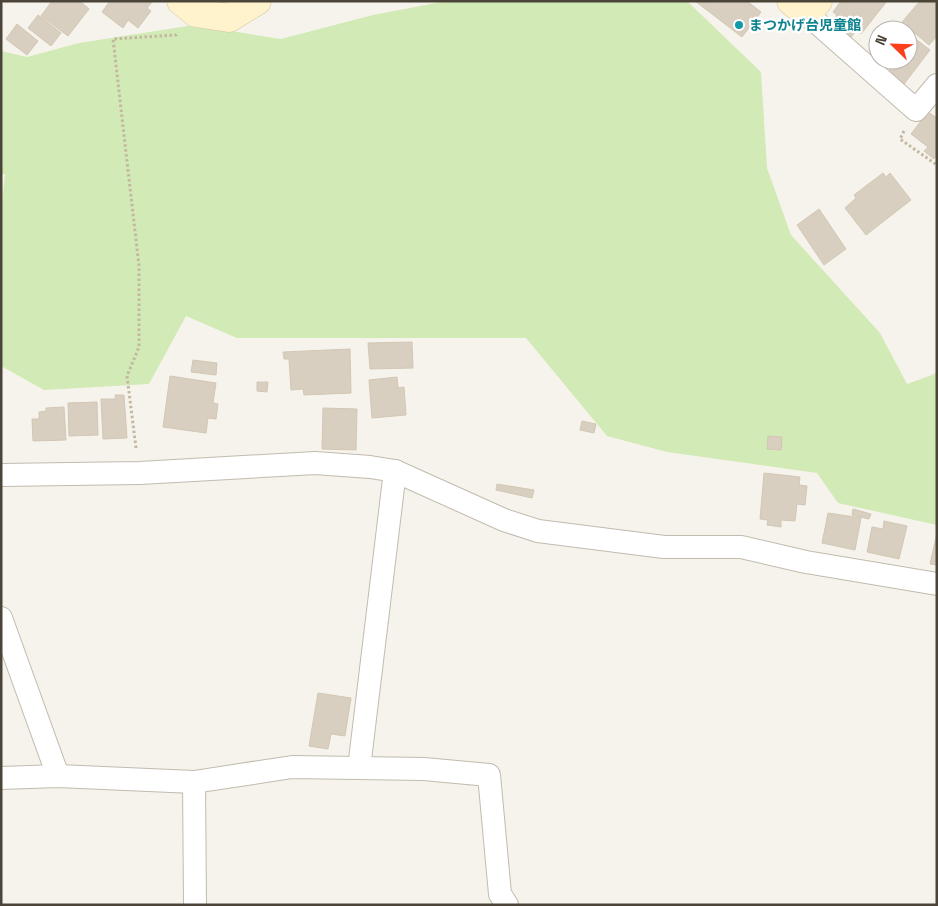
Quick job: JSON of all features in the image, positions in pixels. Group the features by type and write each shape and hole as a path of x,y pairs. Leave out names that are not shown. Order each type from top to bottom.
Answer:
{"street":[{"path":"188,7 229,18 257,1"},
{"path":"806,5 916,110 937,85"},
{"path":"1,476 140,473 316,463 370,467 395,471 504,520 538,531 664,547 741,547 806,562 937,584"},
{"path":"359,768 395,471"},
{"path":"1,618 58,776"},
{"path":"1,778 58,776 194,782 292,767 424,769 489,775 500,894 507,905"},
{"path":"194,782 195,905"}],"path":[{"path":"140,473 127,376 139,347 139,266 113,38 176,35 188,7"},
{"path":"916,110 900,139 937,165"}],"green space":[{"path":"447,1 687,1 761,72 767,168 791,235 880,333 907,384 937,372 937,525 838,503 817,473 667,452 607,436 526,338 237,338 186,316 149,384 44,390 1,366 1,214 5,174 1,174 1,51 27,57 79,43 194,25 281,39 373,15"}],"building":[{"path":"52,1 80,1 89,9 68,36 41,16"},
{"path":"110,1 153,1 147,8 151,11 138,28 128,20 123,28 102,12"},
{"name":"まつかげ台児童館","path":"695,1 747,1 761,12 742,37"},
{"path":"841,1 887,1 872,20 868,20 868,25 861,34 857,30 851,37 832,22 837,15 833,12"},
{"path":"920,1 937,3 937,36 929,45 918,36 918,20 904,20"},
{"path":"38,15 61,33 51,46 28,28"},
{"path":"17,24 38,41 27,55 6,39"},
{"path":"918,41 930,50 918,66"},
{"path":"889,70 915,70 904,84"},
{"path":"928,112 937,118 937,155 934,159 924,151 928,147 911,134"},
{"path":"883,173 886,177 890,173 911,200 866,235 845,208 856,198 854,195"},
{"path":"819,209 846,249 824,265 797,225"},
{"path":"412,342 413,368 370,369 368,343"},
{"path":"350,349 351,393 304,395 303,389 291,390 289,359 284,359 283,352"},
{"path":"193,360 217,363 216,375 191,372"},
{"path":"170,376 216,383 213,403 218,404 216,419 208,418 206,433 163,427"},
{"path":"397,377 398,388 404,387 406,415 372,418 369,380"},
{"path":"257,382 268,382 267,392 257,391"},
{"path":"115,395 124,395 127,438 103,439 101,399 116,399"},
{"path":"97,402 98,435 69,436 68,403"},
{"path":"64,407 66,440 33,441 32,419 39,419 39,412 46,411 46,408"},
{"path":"323,408 357,409 356,450 322,449"},
{"path":"582,421 596,424 594,433 580,430"},
{"path":"768,436 782,437 781,450 767,449"},
{"path":"764,473 800,477 799,485 807,486 805,505 797,504 795,521 781,520 781,527 767,525 768,520 760,519"},
{"path":"497,484 534,490 532,498 496,490"},
{"path":"853,509 871,514 869,519 852,515"},
{"path":"828,513 861,518 855,550 822,543"},
{"path":"884,521 907,526 899,559 867,552 872,527 883,529"},
{"path":"937,533 937,565 930,564"},
{"path":"318,693 351,698 345,736 331,734 328,749 309,746"}],"place":[{"name":"まつかげ台児童館","path":"739,25"}]}
